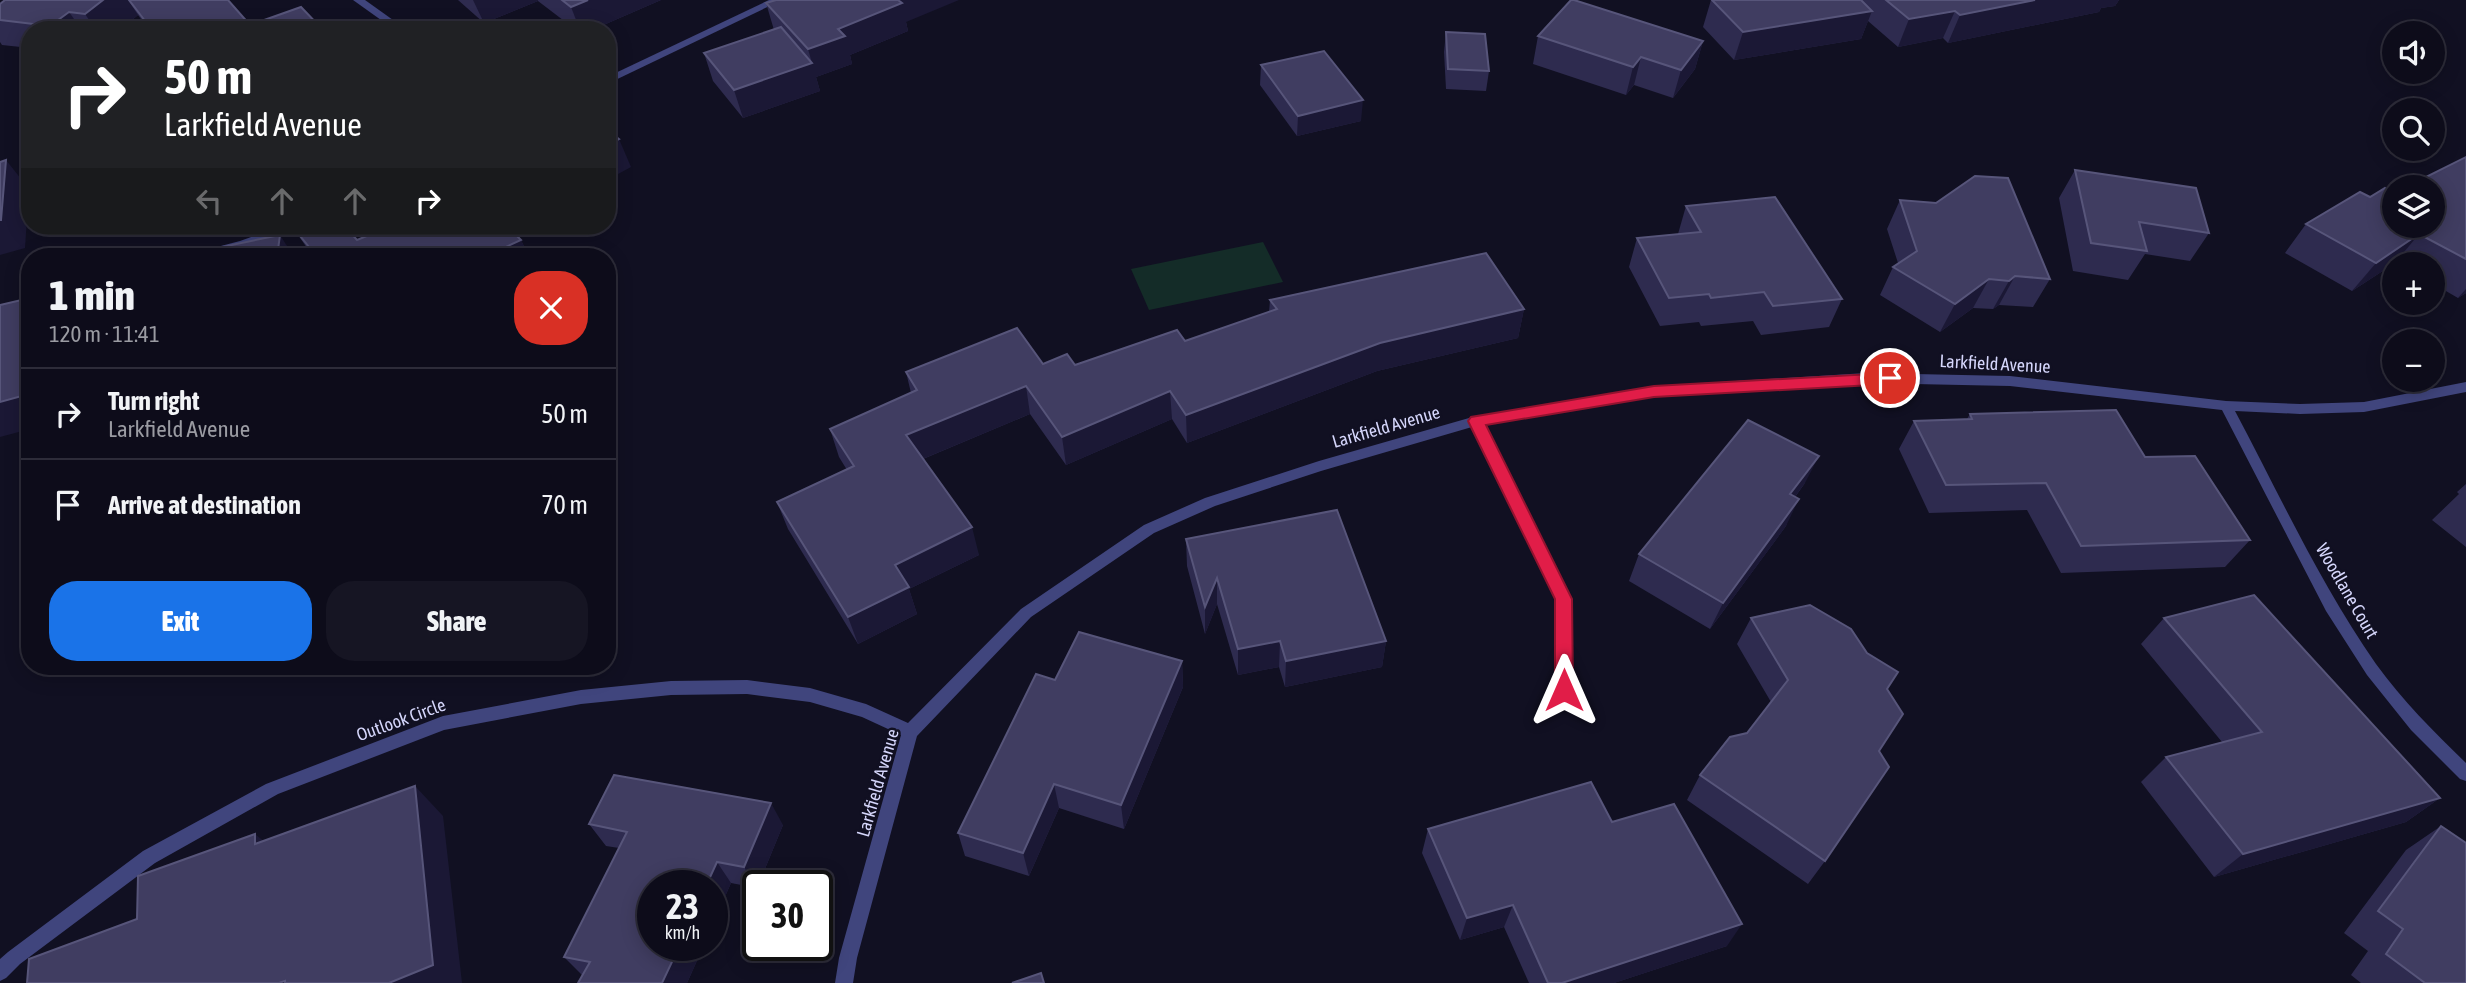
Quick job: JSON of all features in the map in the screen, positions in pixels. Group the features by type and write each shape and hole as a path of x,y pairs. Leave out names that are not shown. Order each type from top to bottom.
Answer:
{"street":[{"path":"358,0 389,21"},
{"path":"616,77 777,0"},
{"path":"229,248 268,235"},
{"name":"Larkfield Avenue","path":"844,983 848,958 910,732 1026,613 1149,529 1210,502 1476,421 1654,391 1866,378 2010,381 2226,406 2300,409 2364,407 2466,387"},
{"name":"Woodlane Court","path":"2226,406 2331,607 2372,670 2417,725 2466,774"},
{"path":"1476,421 1564,599 1564,690"},
{"name":"Outlook Circle","path":"0,972 14,958 149,857 272,789 443,723 581,697 671,688 747,687 810,695 866,711 910,732"}],"green space":[{"path":"1263,242 1283,282 1149,310 1131,269"}],"building":[{"path":"5,0 103,0 85,14 69,12 57,21 21,23 0,20 0,4"},
{"path":"129,0 228,0 246,21 145,21"},
{"path":"562,0 588,0 571,7"},
{"path":"776,0 898,0 902,3 838,29 845,36 808,49 766,3"},
{"path":"1571,0 1703,41 1681,70 1641,57 1633,67 1538,36"},
{"path":"1712,0 1861,0 1872,11 1743,32"},
{"path":"1886,0 2035,0 1960,15 1955,11 1909,19"},
{"path":"301,7 314,21 261,21"},
{"path":"781,27 812,63 734,90 704,53"},
{"path":"1446,32 1485,34 1489,71 1448,69"},
{"path":"1324,51 1363,100 1298,116 1261,65"},
{"path":"2466,157 2466,259 2427,238 2445,238 2445,175 2430,175"},
{"path":"6,160 1,220 0,220 0,162"},
{"path":"2075,170 2196,188 2209,233 2139,222 2147,251 2091,243"},
{"path":"1975,176 2008,178 2050,279 2015,276 2009,281 1989,279 1955,304 1893,267 1917,251 1900,200 1936,203"},
{"path":"2382,190 2382,238 2413,238 2392,252 2382,252 2382,259 2376,263 2306,224 2360,192 2370,197"},
{"path":"1775,197 1842,299 1773,306 1764,292 1711,298 1709,294 1669,298 1637,238 1701,232 1686,206"},
{"path":"280,235 278,248 217,248"},
{"path":"299,235 353,235 357,240 369,235 516,235 521,240 504,248 310,248"},
{"path":"1486,253 1524,309 1380,343 1186,415 1170,391 1062,437 1026,386 906,435 972,527 895,565 909,587 848,617 777,502 854,466 830,429 917,390 906,372 1017,328 1043,364 1067,354 1075,365 1177,330 1185,341 1277,309 1270,300"},
{"path":"21,300 21,396 0,402 0,305"},
{"path":"2116,410 2145,457 2195,456 2250,540 2081,546 2046,483 1946,485 1914,421 1972,419 1970,414"},
{"path":"1748,420 1819,456 1790,494 1799,499 1723,603 1639,554"},
{"path":"1337,510 1386,641 1286,661 1280,641 1238,649 1217,578 1205,607 1186,539"},
{"path":"2254,595 2440,798 2243,854 2166,757 2262,732 2164,618"},
{"path":"1810,605 1851,629 1867,653 1898,672 1887,689 1903,714 1879,751 1889,767 1825,861 1700,775 1730,737 1747,733 1788,680 1751,618"},
{"path":"1079,632 1182,661 1121,805 1054,784 1023,853 958,833 1036,674 1055,680"},
{"path":"614,775 771,803 744,867 717,862 713,870 637,870 637,961 672,961 662,983 578,983 590,962 564,957 627,832 589,824"},
{"path":"1591,782 1612,822 1674,804 1742,924 1562,983 1548,983 1513,905 1467,918 1428,829"},
{"path":"415,786 433,965 389,983 27,983 29,959 137,919 138,876 255,834 255,844"},
{"path":"2441,826 2466,843 2466,983 2425,983 2386,954 2403,929 2378,911"},
{"path":"1041,973 1044,983 1012,983"}],"route":[{"path":"1564,690 1564,599 1476,421 1654,391 1890,378"}]}
